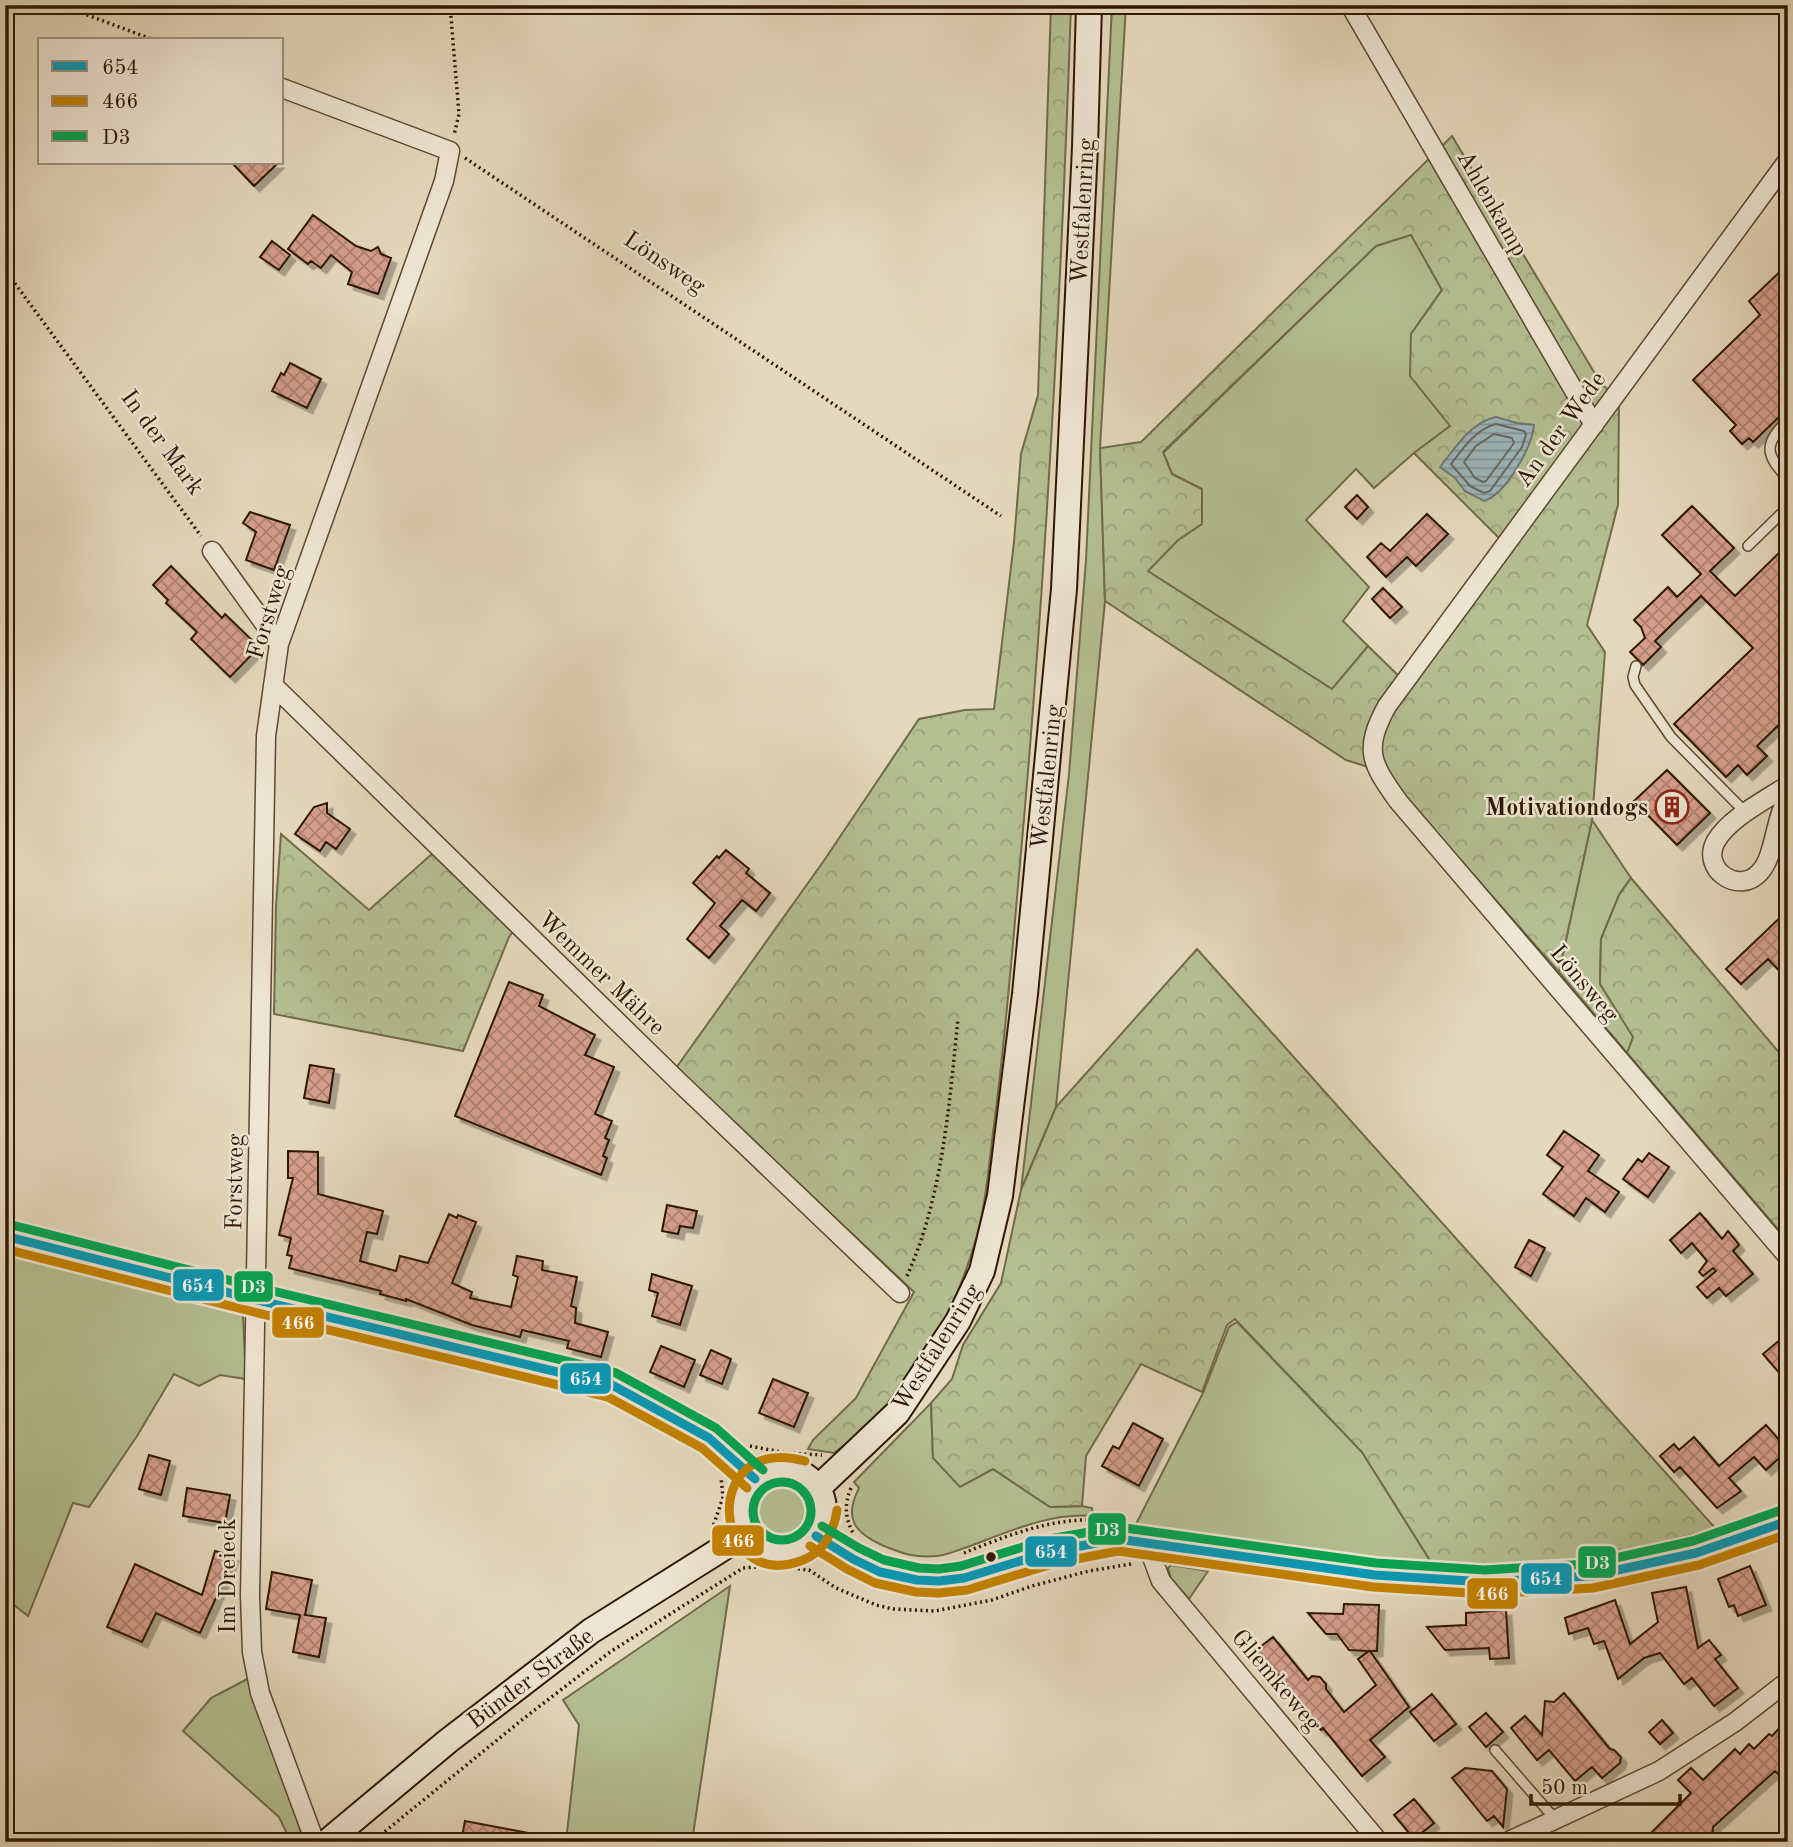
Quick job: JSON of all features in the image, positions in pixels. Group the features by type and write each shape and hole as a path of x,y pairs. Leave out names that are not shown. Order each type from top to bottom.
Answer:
{"main road":[{"name":"Westfalenring","path":"818,1488 897,1413 958,1321 982,1271 1000,1196 1025,994 1064,589 1089,5"},
{"path":"5,1236 612,1385 709,1438 755,1479"},
{"path":"788,1469 800,1472 818,1488 825,1507 822,1527 807,1546 794,1552 767,1550 755,1543 741,1522 740,1510 747,1488 765,1472 788,1469"},
{"path":"816,1536 880,1572 917,1580 964,1578 1053,1551 1118,1539 1376,1575 1486,1582 1590,1576 1696,1553 1788,1521"},
{"name":"Bünder Straße","path":"327,1842 448,1741 591,1631 747,1533"}],"street":[{"name":"Ahlenkamp","path":"1350,5 1594,425"},
{"path":"284,89 450,151"},
{"name":"Forstweg","path":"257,1300 265,736 279,644 444,181 450,151"},
{"name":"An der Wede","path":"1375,729 1387,706 1788,160"},
{"path":"212,551 279,644"},
{"name":"Wemmer Mähre","path":"273,685 668,1071 900,1293"},
{"name":"Lönsweg","path":"1375,729 1371,751 1381,777 1398,801 1788,1257"},
{"path":"1788,785 1746,813 1716,841 1712,853 1713,865 1721,875 1731,880 1746,881 1759,874 1768,860 1780,811 1788,797"},
{"name":"Im Dreieck","path":"257,1300 250,1582 251,1652 260,1693 315,1842"},
{"name":"Gliemkeweg","path":"1151,1542 1153,1560 1161,1581 1379,1842"},
{"path":"1507,1842 1659,1771 1735,1722 1788,1681"}],"lane":[{"path":"1788,420 1769,443 1769,454 1788,479"},
{"path":"1748,546 1788,507"},
{"path":"1636,666 1633,677 1635,685 1671,737 1746,813"},
{"path":"1495,1750 1555,1818"}],"path":[{"path":"61,5 149,38"},
{"path":"450,5 459,114 450,151"},
{"name":"Lönsweg","path":"450,151 475,163 1001,516"},
{"name":"In der Mark","path":"5,270 212,551"},
{"path":"900,1293 922,1243 945,1141 958,1018"},
{"path":"724,1547 713,1527 723,1497 721,1477 736,1460"},
{"path":"960,1555 1030,1530 1076,1519 1104,1520 1118,1539"},
{"path":"372,1842 610,1652 717,1582 743,1568 770,1566 809,1570 820,1575"}],"green space":[{"path":"1051,5 1071,5 1051,446 1013,948 1001,1071 983,1208 966,1270 942,1325 894,1401 834,1453 808,1449 813,1440 856,1398 914,1292 676,1068 823,862 919,719 965,710 994,709 1014,542 1021,454 1038,395"},
{"path":"1112,5 1126,5 1100,448 1105,601 1056,1107 1021,1190 1069,774 1086,560"},
{"path":"1452,136 1600,382 1619,401 1618,505 1587,625 1605,652 1592,820 1559,972 1387,773 1346,760 1105,601 1100,448 1141,442","holes":["1411,235 1442,290 1411,334 1410,376 1450,426 1414,453 1512,551 1410,687 1368,646 1332,689 1148,571 1178,540 1202,524 1202,489 1172,474 1163,452 1376,246"]},
{"path":"1411,234 1442,290 1411,334 1451,426 1414,453 1374,488 1356,469 1306,520 1369,587 1343,621 1368,646 1333,690 1147,571 1178,540 1202,524 1202,489 1172,474 1163,453 1376,246"},
{"path":"1592,820 1631,878 1619,895 1601,939 1600,984 1634,1037 1627,1053 1559,972"},
{"path":"281,834 369,910 443,844 521,921 509,937 463,1051 274,1014 276,906"},
{"path":"1631,878 1788,1063 1788,1241 1627,1053 1633,1037 1600,984 1601,939 1619,895"},
{"path":"1197,949 1716,1529 1589,1560 1486,1564 1431,1562 1362,1452 1235,1319 1227,1325 1202,1392 1141,1364 1086,1456 1082,1506 1050,1507 993,1469 960,1487 933,1458 931,1403 952,1379 963,1345 1001,1283 1021,1190 1056,1107"},
{"path":"13,1250 236,1308 243,1316 246,1379 220,1375 199,1386 174,1374 137,1436 89,1507 73,1503 28,1616 5,1598 5,1278"},
{"path":"1237,1322 1362,1452 1431,1562 1320,1552 1135,1526 1203,1393 1229,1327"},
{"path":"931,1403 933,1458 993,1469 1050,1507 1092,1508 1093,1516 1047,1520 937,1556 904,1553 866,1536 852,1517 854,1499 859,1488 854,1482"},
{"path":"778,1483 788,1483 803,1491 809,1500 809,1522 803,1531 788,1539 778,1539 760,1527 755,1516 755,1506 767,1488"},
{"path":"1171,1565 1208,1571 1189,1599 1171,1579 1168,1568"},
{"path":"730,1586 692,1842 606,1842 567,1833 579,1725 563,1700"},
{"path":"251,1677 302,1825 298,1842 291,1842 279,1817 183,1731 211,1698"}],"water":[{"path":"1496,417 1534,425 1523,457 1509,480 1484,501 1465,491 1455,478 1440,467 1471,430"}],"building":[{"path":"233,164 277,164 254,186"},
{"path":"313,215 356,246 371,251 378,247 381,254 391,258 378,294 348,284 352,272 331,255 321,268 311,261 308,264 288,249"},
{"path":"272,241 290,255 279,270 260,257"},
{"path":"1788,264 1788,408 1753,442 1749,438 1742,444 1730,431 1736,425 1693,380 1760,315 1749,301"},
{"path":"290,363 321,379 307,408 272,391 281,373 284,375"},
{"path":"1357,495 1368,507 1357,519 1345,507"},
{"path":"1692,506 1734,548 1710,571 1735,596 1788,544 1788,716 1757,746 1767,756 1747,775 1738,765 1726,777 1674,724 1753,648 1701,596 1655,641 1661,647 1643,665 1630,652 1645,638 1641,627 1634,620 1668,587 1677,597 1701,574 1662,535"},
{"path":"250,512 290,525 274,570 246,560 256,532 243,523"},
{"path":"1427,514 1448,534 1416,566 1407,557 1386,577 1367,557 1381,543 1390,551"},
{"path":"171,566 222,618 225,614 259,647 230,677 191,639 197,632 166,603 168,600 153,585"},
{"path":"1383,588 1402,607 1390,618 1372,599"},
{"name":"Motivationdogs","path":"1667,770 1710,813 1677,845 1634,801"},
{"path":"327,803 327,813 350,829 336,849 326,842 320,851 295,834 314,807"},
{"path":"726,850 749,869 746,873 770,893 756,911 742,900 720,926 729,934 709,958 687,939 715,903 693,883 717,856 719,858"},
{"path":"1788,910 1788,980 1768,959 1741,984 1726,969"},
{"path":"509,982 543,995 539,1006 595,1035 585,1055 614,1067 595,1114 612,1121 605,1138 609,1140 603,1156 607,1158 601,1175 455,1116"},
{"path":"310,1065 334,1069 329,1103 304,1098"},
{"path":"1564,1131 1599,1155 1588,1171 1619,1192 1605,1212 1586,1198 1574,1216 1543,1194 1563,1167 1547,1155"},
{"path":"288,1151 318,1152 318,1194 383,1211 377,1234 367,1232 360,1261 396,1271 400,1256 428,1263 449,1214 476,1222 452,1283 472,1292 470,1298 511,1307 518,1277 513,1275 517,1256 543,1261 542,1270 577,1277 571,1306 576,1308 575,1323 608,1332 601,1357 567,1348 569,1341 522,1330 520,1337 472,1325 406,1299 380,1294 381,1291 289,1268 292,1256 287,1255 291,1238 279,1235 293,1178 288,1178"},
{"path":"1649,1153 1669,1167 1648,1197 1623,1179 1638,1159 1642,1162"},
{"path":"667,1205 697,1211 693,1228 680,1226 678,1234 662,1231"},
{"path":"1700,1213 1722,1239 1728,1231 1739,1245 1733,1251 1753,1274 1726,1296 1719,1288 1707,1298 1697,1287 1716,1271 1713,1268 1703,1276 1699,1272 1707,1261 1692,1243 1681,1253 1670,1240"},
{"path":"1529,1240 1545,1248 1531,1276 1515,1267"},
{"path":"652,1274 692,1286 680,1325 652,1316 658,1293 649,1290"},
{"path":"1788,1333 1788,1383 1763,1354"},
{"path":"661,1346 695,1360 684,1387 650,1372"},
{"path":"711,1350 731,1359 722,1384 700,1375"},
{"path":"773,1379 808,1393 794,1427 759,1413"},
{"path":"1133,1423 1163,1439 1139,1486 1102,1466 1113,1446 1119,1449"},
{"path":"1766,1425 1788,1450 1766,1470 1754,1457 1729,1478 1741,1491 1717,1508 1680,1467 1674,1472 1660,1456 1674,1444 1679,1450 1694,1437 1719,1466"},
{"path":"149,1455 170,1461 161,1495 139,1489"},
{"path":"187,1488 230,1495 225,1523 183,1516"},
{"path":"215,1551 233,1556 200,1633 156,1613 142,1642 107,1627 135,1564 202,1595"},
{"path":"1750,1566 1766,1605 1738,1616 1734,1605 1729,1607 1718,1579"},
{"path":"272,1572 312,1580 305,1615 326,1618 319,1657 293,1652 300,1615 266,1609"},
{"path":"1686,1587 1698,1648 1709,1640 1721,1655 1715,1659 1738,1688 1714,1706 1692,1678 1684,1684 1660,1653 1644,1658 1618,1679 1604,1641 1594,1644 1588,1628 1569,1634 1565,1618 1615,1600 1630,1644 1658,1622 1652,1593"},
{"path":"1344,1604 1379,1605 1377,1651 1370,1651 1409,1707 1370,1740 1385,1757 1362,1776 1323,1728 1321,1730 1313,1721 1275,1671 1268,1676 1251,1654 1273,1637 1308,1680 1312,1676 1320,1677 1344,1712 1376,1685 1358,1659 1369,1651 1349,1650 1337,1634 1326,1634 1308,1613 1343,1614"},
{"path":"1506,1610 1509,1658 1490,1659 1489,1648 1445,1650 1427,1627 1466,1625 1466,1613"},
{"path":"1564,1693 1610,1749 1621,1757 1620,1763 1602,1778 1592,1767 1575,1781 1549,1750 1537,1760 1511,1728 1525,1716 1542,1735 1545,1701 1554,1702"},
{"path":"1432,1694 1456,1724 1434,1741 1410,1712"},
{"path":"1486,1713 1503,1732 1486,1747 1469,1727"},
{"path":"1788,1719 1788,1783 1775,1771 1713,1827 1712,1841 1642,1842 1691,1793 1678,1780 1691,1768 1703,1780 1735,1749 1740,1754 1749,1744 1754,1749 1769,1734 1772,1736"},
{"path":"1662,1720 1673,1733 1660,1744 1649,1732"},
{"path":"1465,1768 1492,1771 1507,1789 1503,1827 1494,1816 1487,1821 1452,1778"},
{"path":"1414,1799 1434,1823 1414,1839 1394,1815"},
{"path":"465,1821 534,1834 533,1842 461,1842"}],"transit line":[{"name":"D3","path":"8,1224 260,1288 616,1373 716,1428 763,1470"},
{"name":"654","path":"5,1236 612,1385 709,1438 755,1479"},
{"name":"466","path":"5,1249 608,1397 702,1448 747,1488"},
{"name":"466","path":"805,1461 770,1458 746,1469 733,1489 729,1513 735,1537 750,1556 773,1565 803,1560 817,1552 827,1540 837,1510"},
{"name":"D3","path":"782,1482 803,1490 811,1511 803,1532 782,1540 761,1532 753,1511 761,1490 782,1482"},
{"name":"D3","path":"822,1526 884,1560 919,1568 961,1566 1049,1539 1118,1527 1376,1563 1485,1570 1588,1564 1693,1541 1784,1509"},
{"name":"654","path":"816,1536 880,1572 917,1580 964,1578 1053,1551 1118,1539 1375,1575 1485,1582 1590,1576 1696,1553 1788,1521"},
{"name":"466","path":"810,1546 875,1583 916,1592 967,1590 1056,1563 1118,1551 1373,1587 1486,1594 1593,1588 1699,1565 1788,1534"}],"place":[{"name":"Motivationdogs","path":"1672,807"}]}
